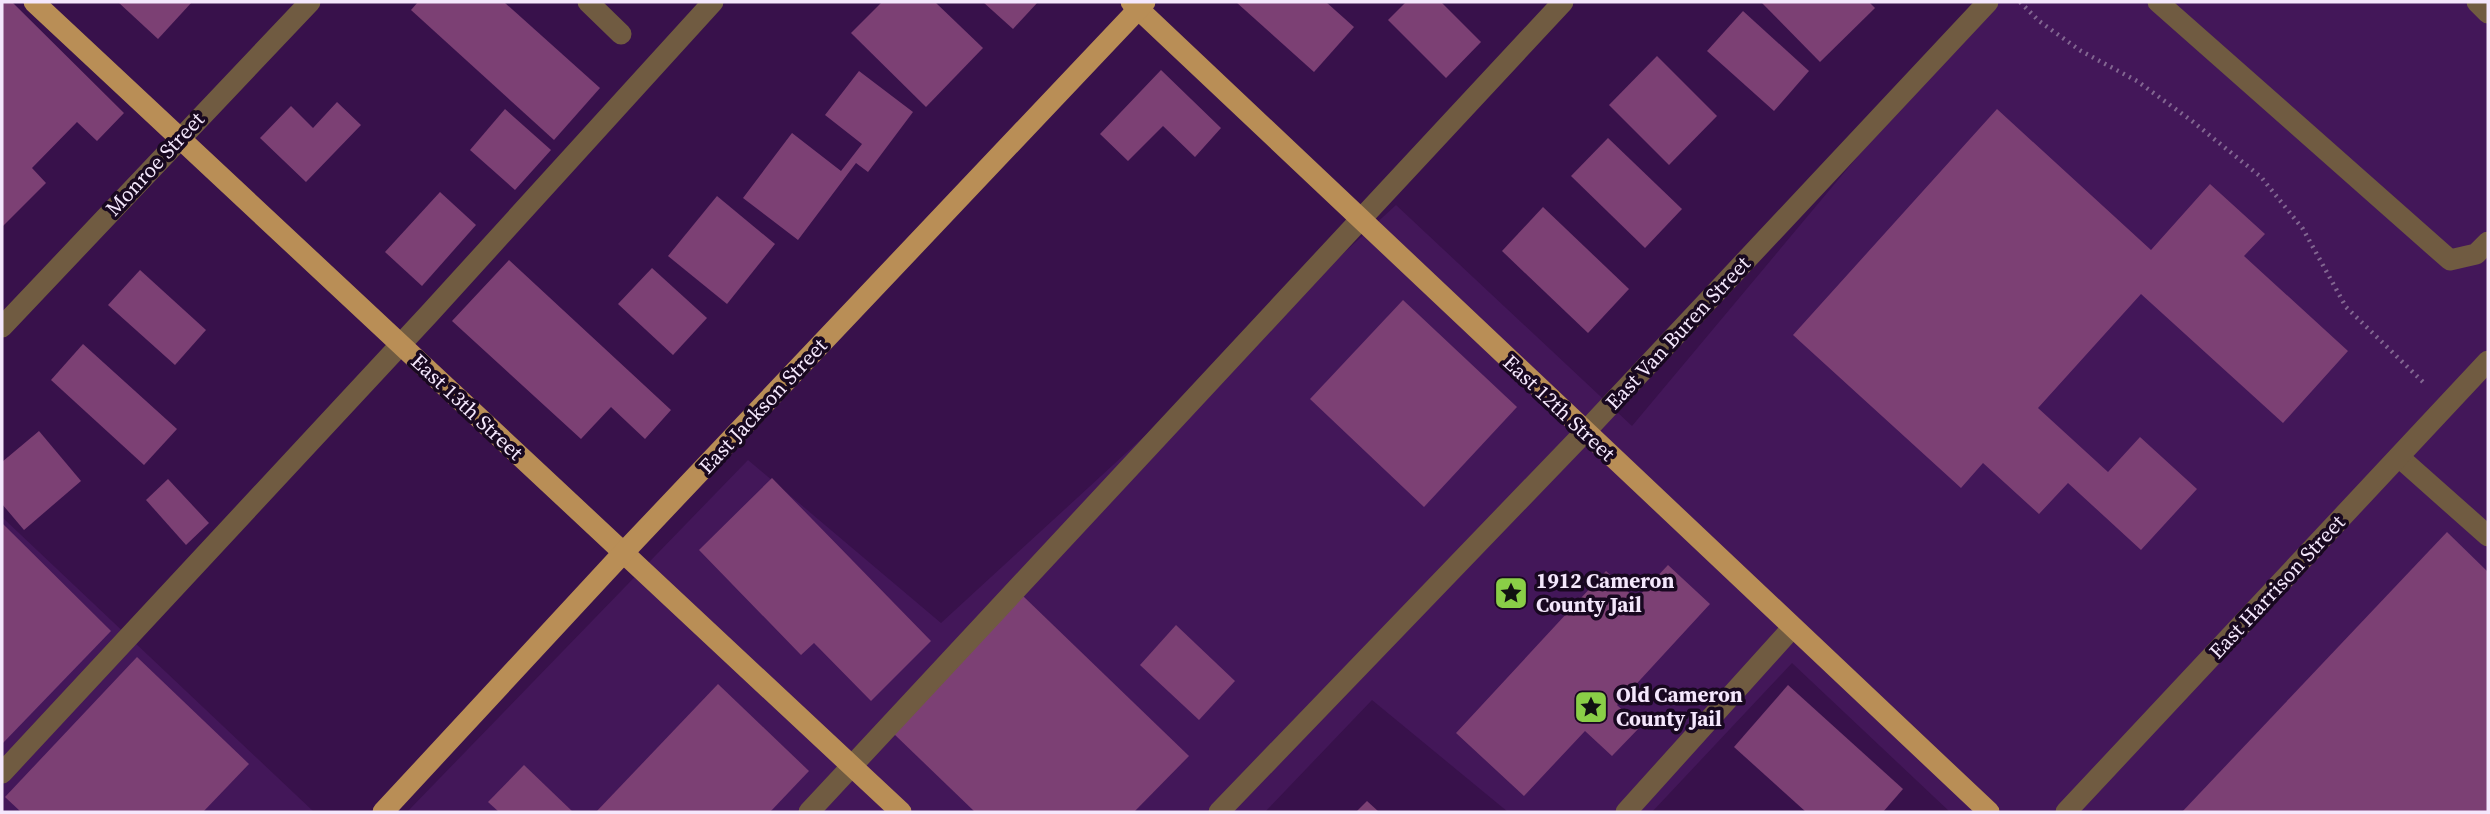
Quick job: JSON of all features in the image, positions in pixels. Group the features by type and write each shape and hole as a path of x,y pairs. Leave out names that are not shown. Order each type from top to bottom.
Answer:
{"main road":[{"name":"East 13th Street","path":"34,2 901,812"},
{"name":"East 12th Street","path":"1138,4 1584,433 1989,812"},
{"name":"East Jackson Street","path":"383,812 1138,4"}],"street":[{"name":"Monroe Street","path":"2,327 310,2"},
{"path":"588,2 621,34"},
{"path":"2,773 401,345 713,2"},
{"path":"809,812 1563,2"},
{"name":"East Van Buren Street","path":"1219,812 1584,433 1988,2"},
{"path":"2158,2 2450,260 2476,254 2488,242"},
{"path":"2477,2 2488,13"},
{"name":"East Harrison Street","path":"2066,812 2488,361"},
{"path":"2399,457 2488,536"},
{"path":"1626,812 1792,628"}],"path":[{"path":"2020,2 2039,21 2081,51 2137,81 2261,177 2303,229 2346,307 2378,342 2448,404"}],"shaded area":[{"path":"1987,2 2488,2 2488,812 1950,812 1792,663 1652,812 1508,812 1372,700 1265,812 407,812 748,460 941,623 1396,205 1632,426"},
{"path":"2,517 314,812 2,812"}],"building":[{"path":"2,2 12,2 124,113 97,141 77,122 32,168 46,183 2,227"},
{"path":"118,2 192,2 158,39"},
{"path":"418,2 504,2 600,88 554,140 411,10"},
{"path":"882,2 935,2 983,48 926,107 851,33"},
{"path":"983,2 1038,2 1013,29"},
{"path":"1236,2 1326,2 1354,27 1314,72"},
{"path":"1406,2 1441,2 1481,42 1446,78 1388,20"},
{"path":"1761,2 1869,2 1875,8 1820,62"},
{"path":"1743,11 1809,71 1774,111 1707,51"},
{"path":"1657,56 1717,116 1669,165 1609,105"},
{"path":"1161,70 1221,128 1195,157 1163,126 1128,161 1100,134"},
{"path":"859,71 913,112 868,172 856,163 798,240 743,198 792,133 841,171 862,144 825,115"},
{"path":"337,102 361,125 306,182 260,138 291,106 313,128"},
{"path":"505,109 551,150 515,190 470,150"},
{"path":"1997,109 2151,250 2210,184 2265,234 2244,256 2348,351 2283,423 2141,294 2038,408 2108,472 2140,437 2197,489 2141,550 2068,483 2039,514 1983,463 1961,488 1793,335"},
{"path":"1608,138 1682,209 1645,248 1571,176"},
{"path":"440,192 476,225 422,286 385,252"},
{"path":"717,196 775,244 727,304 668,256"},
{"path":"1543,207 1629,289 1588,333 1502,251"},
{"path":"509,260 671,410 645,439 611,407 581,439 452,321"},
{"path":"652,268 707,318 673,355 618,304"},
{"path":"140,270 206,330 175,365 108,305"},
{"path":"1403,300 1517,407 1424,507 1310,399"},
{"path":"83,344 177,429 144,465 51,380"},
{"path":"39,431 81,481 24,530 2,504 2,462"},
{"path":"772,478 931,641 871,701 814,643 801,655 699,550"},
{"path":"168,479 209,523 186,545 146,500"},
{"path":"2,523 111,631 2,744"},
{"path":"2447,532 2488,572 2488,812 2182,812"},
{"path":"1668,565 1710,604 1617,705 1640,727 1612,756 1585,731 1524,796 1456,733 1606,571 1636,599"},
{"path":"1023,596 1189,756 1134,812 975,812 893,733"},
{"path":"1176,625 1235,681 1199,720 1140,665"},
{"path":"137,657 249,764 203,812 21,812 5,797"},
{"path":"718,684 809,771 770,812 596,812"},
{"path":"1788,685 1903,789 1883,812 1806,812 1734,747"},
{"path":"524,765 573,812 499,812 488,802"},
{"path":"1367,801 1379,812 1356,812"}],"place":[{"name":"1912 Cameron County Jail","path":"1511,593"},
{"name":"Old Cameron County Jail","path":"1591,707"}]}
